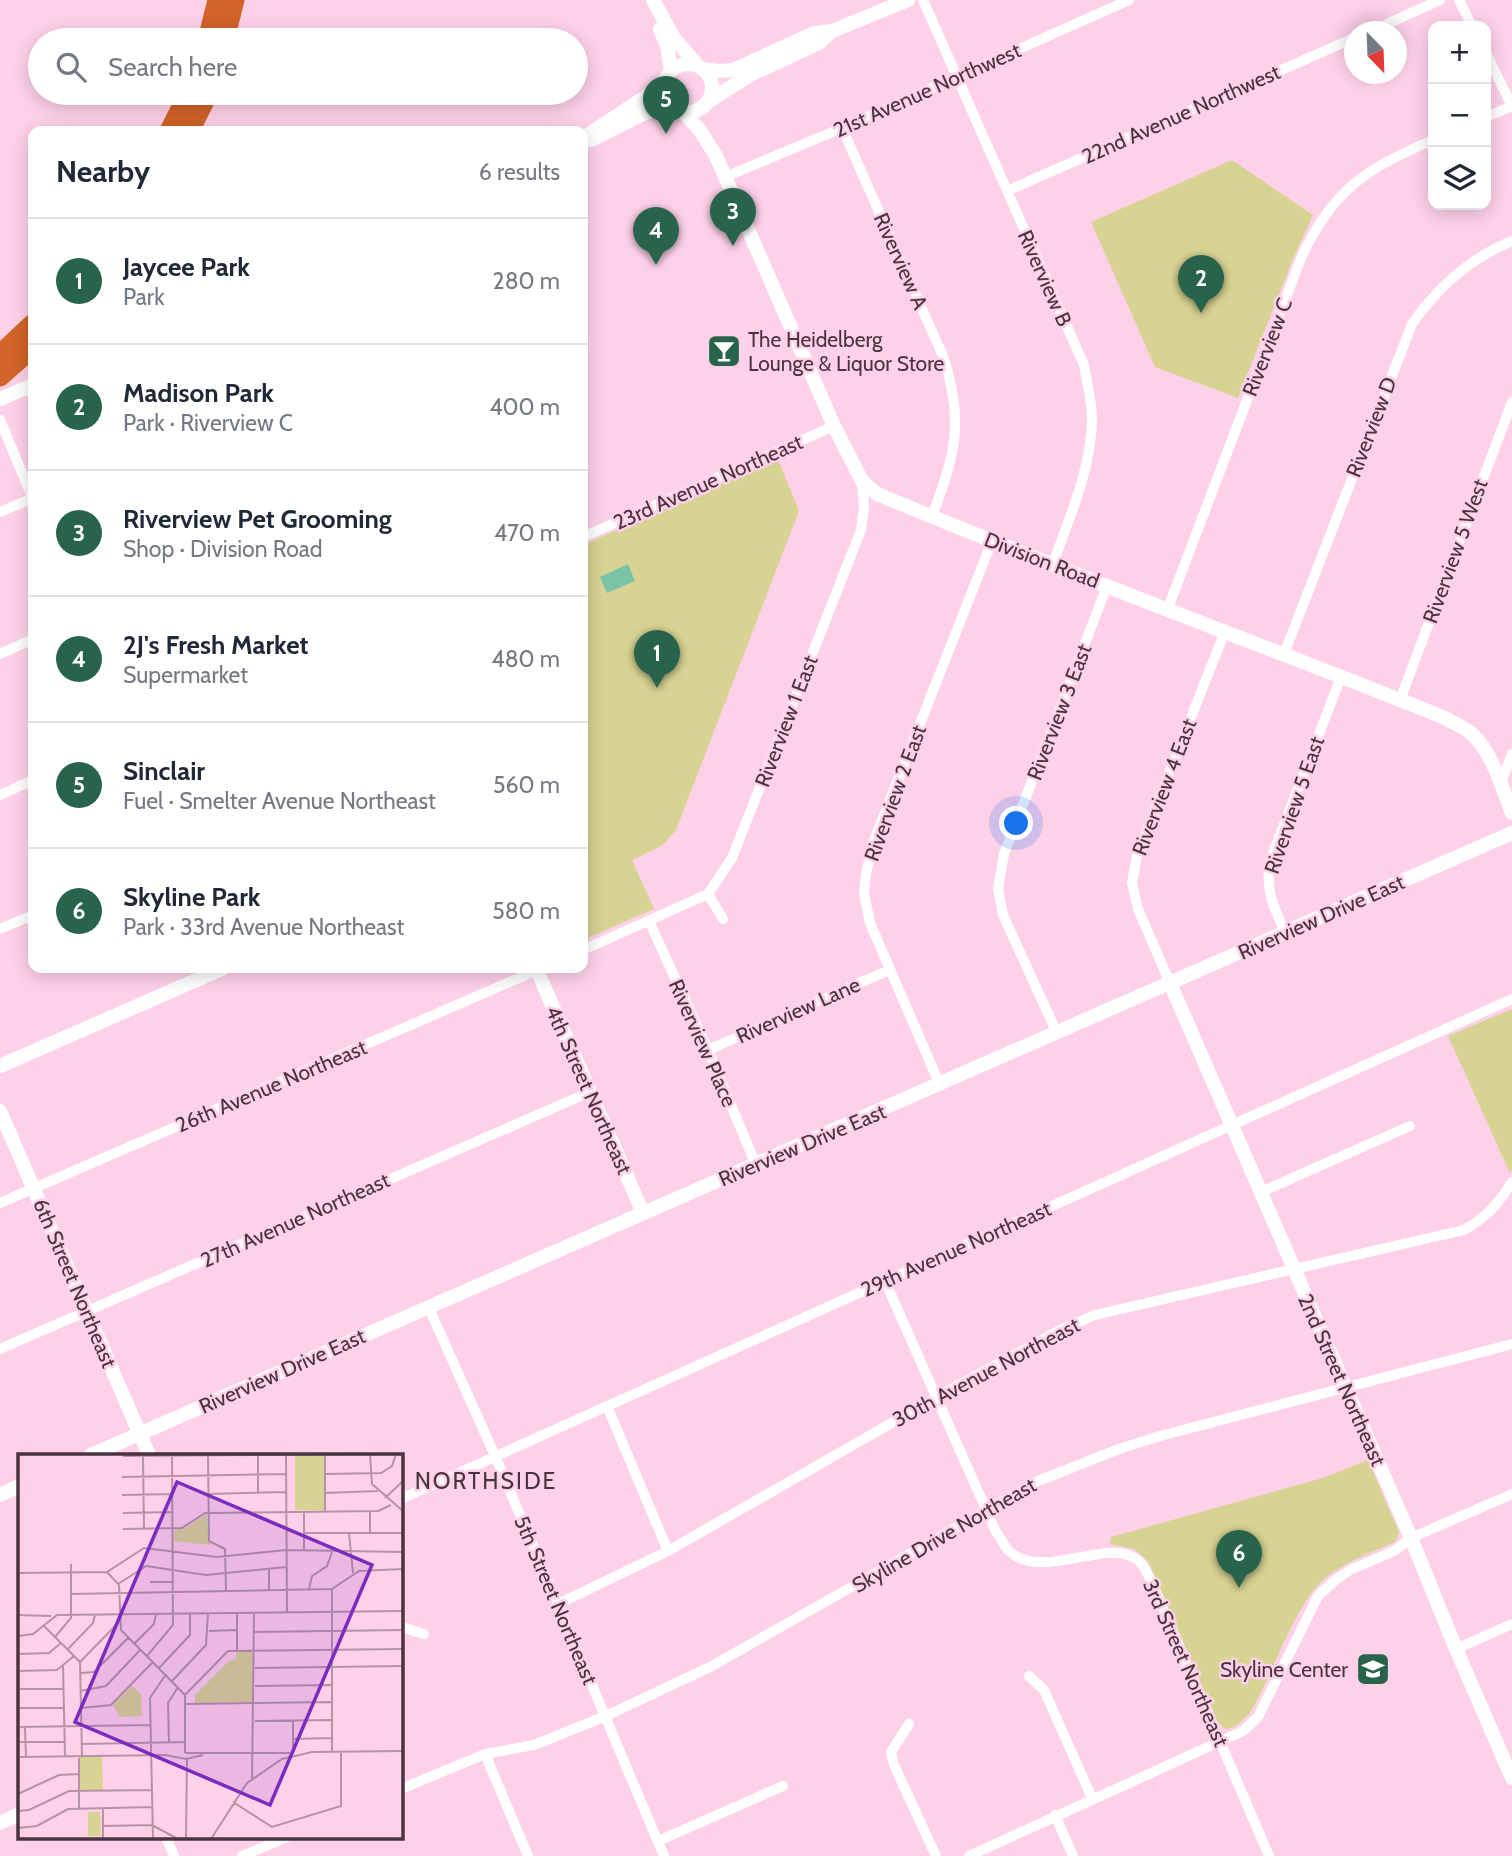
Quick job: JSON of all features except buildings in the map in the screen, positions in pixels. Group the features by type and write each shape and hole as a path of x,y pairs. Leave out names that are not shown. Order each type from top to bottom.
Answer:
{"highway":[{"path":"210,28 217,0"},
{"path":"228,28 235,0"},
{"path":"176,126 192,115"},
{"path":"0,355 28,328"},
{"path":"0,377 28,352"}],"street":[{"path":"646,0 667,46 664,92 678,110"},
{"path":"653,0 674,38 712,83 707,103"},
{"path":"588,137 648,95 681,65 720,71 733,69 814,33 832,31 908,0"},
{"name":"Riverview B","path":"923,0 1084,365 1092,417 1090,451 1084,477 1052,566"},
{"name":"21st Avenue Northwest","path":"725,177 1129,0"},
{"path":"1393,21 1440,0"},
{"path":"1460,0 1470,21"},
{"path":"588,140 647,112 695,111 750,75 819,43 832,31"},
{"name":"22nd Avenue Northwest","path":"1007,191 1344,42"},
{"path":"1491,63 1512,106 1491,115"},
{"name":"Division Road","path":"707,103 707,124 716,156 834,426 862,481 877,494 1052,566 1168,608 1443,717 1470,732 1485,752 1512,813"},
{"name":"Division Road","path":"678,110 699,129 716,156"},
{"name":"Riverview A","path":"842,128 943,356 953,386 955,448 932,517"},
{"name":"Riverview C","path":"1168,608 1312,233 1342,193 1367,172 1428,142"},
{"name":"Riverview D","path":"1284,654 1412,324 1435,292 1462,269 1512,241"},
{"path":"0,355 28,349"},
{"path":"0,398 28,386"},
{"name":"Riverview 5 West","path":"1400,700 1512,402"},
{"path":"0,420 28,486"},
{"name":"23rd Avenue Northeast","path":"588,535 834,426"},
{"name":"Riverview 1 East","path":"708,894 732,858 861,530 864,507 862,481"},
{"path":"0,512 28,500"},
{"name":"Riverview 2 East","path":"940,1085 870,923 864,893 873,843 992,541"},
{"name":"Riverview 3 East","path":"1057,1033 1003,915 998,889 1004,854 1107,586"},
{"name":"Riverview 4 East","path":"1170,983 1138,909 1132,883 1133,873 1154,808 1225,632"},
{"path":"0,654 28,641"},
{"name":"Riverview 5 East","path":"1284,932 1269,895 1267,879 1270,861 1341,677"},
{"path":"1501,783 1512,754"},
{"path":"0,794 28,782"},
{"name":"Riverview Drive East","path":"93,1454 1512,833"},
{"path":"588,948 708,894 723,919"},
{"path":"0,929 28,917"},
{"name":"Riverview Place","path":"649,921 708,1050 756,1165"},
{"name":"Riverview Lane","path":"708,1050 889,970"},
{"path":"0,1066 213,973"},
{"name":"26th Avenue Northeast","path":"0,1203 529,973"},
{"name":"4th Street Northeast","path":"540,973 643,1213"},
{"name":"2nd Street Northeast","path":"1170,983 1411,1538 1456,1650 1510,1768"},
{"name":"29th Avenue Northeast","path":"402,1499 1512,999"},
{"name":"27th Avenue Northeast","path":"0,1349 590,1092"},
{"name":"6th Street Northeast","path":"0,1111 149,1454"},
{"path":"1261,1192 1410,1125"},
{"name":"30th Avenue Northeast","path":"558,1604 668,1551 937,1397 1064,1328 1095,1315 1464,1230 1480,1221 1495,1207 1512,1182"},
{"name":"3rd Street Northeast","path":"886,1281 996,1532 1008,1550 1026,1561 1047,1563 1126,1553 1140,1562 1155,1590 1269,1856"},
{"name":"5th Street Northeast","path":"428,1306 496,1458 664,1856"},
{"name":"Skyline Drive Northeast","path":"402,1789 485,1754 534,1745 606,1716 712,1666 1038,1481 1160,1436 1512,1344"},
{"path":"607,1406 668,1551"},
{"path":"0,1495 18,1486"},
{"path":"969,1856 1243,1731 1258,1717 1318,1596 1334,1581 1349,1570 1394,1551 1411,1538 1512,1494"},
{"path":"1456,1650 1512,1624"},
{"path":"402,1627 424,1634"},
{"path":"1029,1676 1044,1690 1092,1798"},
{"path":"909,1724 891,1752 894,1765 936,1856"},
{"path":"485,1754 528,1856"},
{"path":"658,1841 783,1786"},
{"path":"0,1823 18,1814"},
{"path":"1055,1815 1073,1856"},
{"path":"167,1839 174,1856"},
{"path":"242,1856 282,1839"}],"shaded area":[{"path":"1232,160 1313,215 1238,398 1155,367 1091,222"},
{"path":"778,459 799,511 676,830 663,845 632,860 654,909 588,938 588,543"},
{"path":"628,564 635,581 607,593 600,577"},
{"path":"1512,1009 1512,1170 1510,1173 1448,1036"},
{"path":"1368,1460 1399,1532 1395,1542 1348,1563 1323,1580 1292,1625 1249,1714 1234,1727 1223,1728 1217,1720 1148,1561 1134,1549 1110,1544 1111,1537 1323,1478"}],"place":[{"name":"Sinclair","path":"666,134"},
{"name":"Riverview Pet Grooming","path":"733,246"},
{"name":"2J's Fresh Market","path":"656,265"},
{"name":"Madison Park","path":"1201,313"},
{"name":"The Heidelberg Lounge & Liquor Store","path":"724,351"},
{"name":"Jaycee Park","path":"657,688"},
{"name":"Skyline Park","path":"1239,1588"},
{"name":"Skyline Center","path":"1373,1669"}],"district":[{"name":"NORTHSIDE","path":"486,1481"}]}
